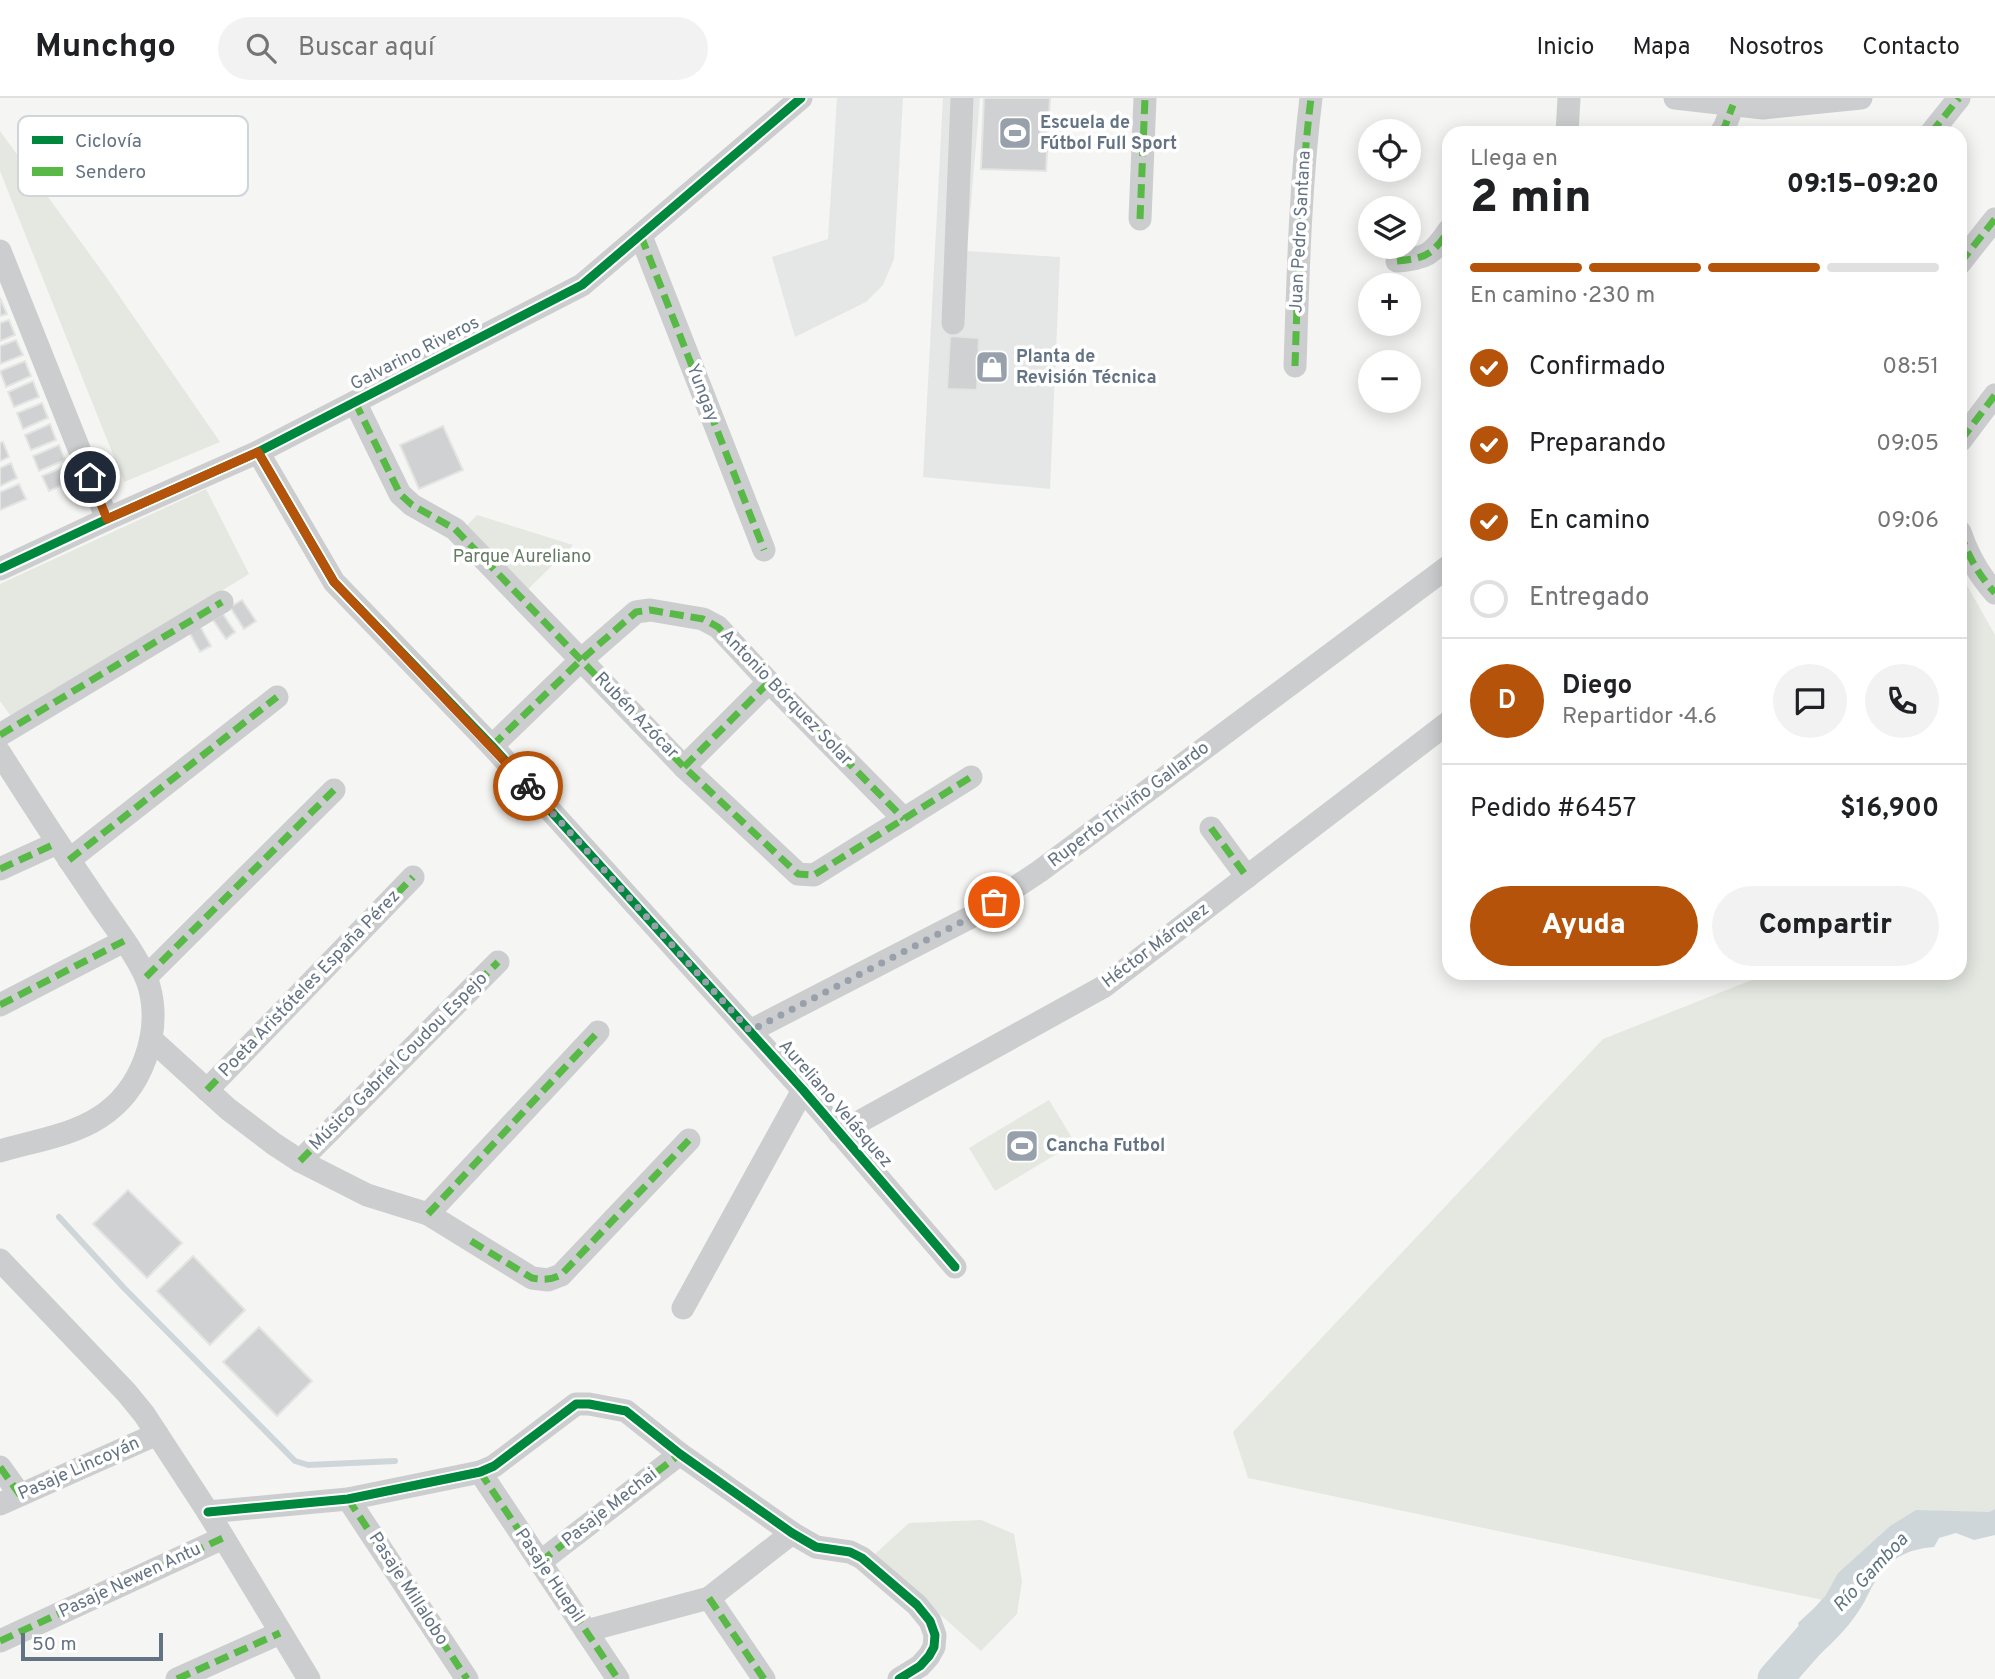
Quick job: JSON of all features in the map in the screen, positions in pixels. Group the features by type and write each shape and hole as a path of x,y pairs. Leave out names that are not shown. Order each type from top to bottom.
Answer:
{"street":[{"name":"Galvarino Riveros","path":"0,569 258,452 583,285 801,98"},
{"path":"953,323 962,98"},
{"path":"1140,219 1146,98"},
{"name":"Juan Pedro Santana","path":"1295,366 1299,249 1311,98"},
{"path":"1567,126 1569,98"},
{"path":"1675,98 1763,108 1861,98"},
{"path":"1937,126 1959,98"},
{"path":"1726,126 1732,105"},
{"path":"1967,254 1995,219"},
{"name":"Yungay","path":"641,236 764,550"},
{"path":"1397,261 1419,259 1435,250 1442,240"},
{"path":"0,251 107,519"},
{"path":"1967,431 1995,395"},
{"name":"Rubén Azócar","path":"355,402 400,494 412,505 455,529 684,767 798,874 814,875 971,777"},
{"name":"Aureliano Velásquez","path":"258,452 334,582 492,746 803,1090 955,1267"},
{"path":"1967,554 1980,576 1995,593"},
{"name":"Ruperto Triviño Gallardo","path":"750,1031 971,917 1040,871 1442,571"},
{"path":"0,734 222,602"},
{"name":"Antonio Bórquez Solar","path":"492,746 581,660 636,612 650,610 703,619 718,626 769,682 904,819"},
{"path":"684,767 769,682"},
{"path":"0,869 63,852 277,696"},
{"name":"Héctor Márquez","path":"839,1133 1103,987 1442,727"},
{"path":"0,753 146,977 153,1011 147,1055 126,1093 108,1112 78,1129 0,1151"},
{"path":"146,977 334,790"},
{"path":"1212,828 1247,877"},
{"name":"Poeta Aristóteles España Pérez","path":"207,1090 413,877"},
{"path":"0,1005 124,941"},
{"name":"Músico Gabriel Coudou Espejo","path":"300,1161 498,962"},
{"path":"428,1214 598,1032"},
{"path":"151,1039 247,1125 300,1161 367,1195 428,1214 532,1278 541,1280 561,1275 689,1140"},
{"path":"684,1308 803,1090"},
{"path":"0,1260 126,1392 157,1434 208,1512 309,1679"},
{"path":"208,1512 348,1499 480,1472 494,1466 576,1404 626,1411 680,1454 792,1533 816,1547 850,1552 862,1558 918,1605 930,1621 935,1635 934,1647 920,1666 899,1679"},
{"name":"Pasaje Lincoyán","path":"10,1500 157,1434"},
{"name":"Pasaje Mechai","path":"540,1562 680,1454"},
{"path":"0,1467 10,1500"},
{"name":"Pasaje Huepil","path":"480,1472 618,1679"},
{"name":"Pasaje Millalobo","path":"348,1499 467,1679"},
{"path":"586,1631 709,1598 792,1533"},
{"name":"Pasaje Newen Antu","path":"0,1641 223,1538"},
{"path":"709,1598 764,1679"},
{"path":"177,1679 280,1633"}],"shaded area":[{"path":"837,98 903,98 894,259 883,285 866,302 795,337 772,257 828,239"},
{"name":"Planta de Revisión Técnica","path":"943,98 980,98 967,251 1060,257 1050,489 923,477"}],"green space":[{"path":"0,131 18,156 18,196 47,196 220,442 124,482 0,171"},
{"path":"206,489 249,574 34,705 10,715 0,701 0,584"},
{"name":"Parque Aureliano","path":"477,515 573,545 520,597 459,534"},
{"path":"1967,585 1995,635 1995,1509 1890,1526 1838,1573 1823,1600 1248,1478 1233,1432 1603,1039 1752,980 1967,980"},
{"name":"Cancha Futbol","path":"1049,1100 1075,1143 995,1191 969,1148"},
{"path":"981,1520 1014,1534 1022,1581 1017,1614 981,1651 874,1555 909,1523"}],"water":[{"path":"1995,1509 1995,1535 1974,1540 1956,1533 1939,1538 1934,1547 1916,1550 1894,1560 1881,1572 1849,1624 1808,1665 1798,1623 1823,1600 1838,1573 1890,1526 1916,1510 1989,1512"}],"building":[{"name":"Escuela de Fútbol Full Sport","path":"984,98 1050,98 1046,171 981,169"},
{"path":"0,298 7,314 0,316"},
{"path":"9,320 15,335 0,341 0,323"},
{"path":"950,336 979,338 977,390 947,389"},
{"path":"16,340 23,355 0,364 0,346"},
{"path":"25,361 31,376 6,387 0,371"},
{"path":"33,381 39,397 14,407 8,392"},
{"path":"42,403 48,418 23,429 17,413"},
{"path":"50,424 56,440 31,450 25,435"},
{"path":"443,426 463,470 419,489 400,445"},
{"path":"3,442 9,457 0,461 0,443"},
{"path":"59,445 65,460 39,471 33,456"},
{"path":"11,463 17,478 0,486 0,468"},
{"path":"68,465 74,480 49,491 42,476"},
{"path":"19,484 26,499 0,510 0,492"},
{"path":"242,600 256,621 244,629 230,607"},
{"path":"223,614 235,632 226,639 213,620"},
{"path":"200,626 211,646 200,652 189,632"},
{"path":"128,1190 182,1243 147,1278 93,1224"},
{"path":"193,1256 245,1310 210,1345 157,1291"},
{"path":"259,1327 312,1381 277,1416 223,1362"}],"waterway":[{"path":"59,1217 124,1288 295,1461 308,1465 395,1461"},
{"name":"Río Gamboa","path":"1775,1679 1835,1611"}],"marked path":[{"path":"1140,219 1145,98"},
{"path":"1295,366 1302,198 1311,98"},
{"path":"1937,126 1959,98"},
{"path":"1725,126 1733,105"},
{"path":"1967,254 1995,219"},
{"path":"641,236 764,550"},
{"path":"1397,261 1428,254 1442,240"},
{"path":"1967,432 1995,395"},
{"path":"355,402 400,494 412,505 455,529 684,767 798,874 814,875 971,777"},
{"path":"1967,551 1983,579 1995,593"},
{"path":"0,735 222,602"},
{"path":"492,746 581,660 636,612 650,610 703,619 718,627 904,819"},
{"path":"684,767 769,682"},
{"path":"69,860 277,697"},
{"path":"146,977 334,790"},
{"path":"1211,828 1247,877"},
{"path":"0,869 57,843"},
{"path":"207,1090 413,877"},
{"path":"0,1005 124,941"},
{"path":"300,1161 498,962"},
{"path":"428,1214 598,1032"},
{"path":"471,1241 532,1278 547,1279 561,1275 689,1140"},
{"path":"540,1562 680,1454"},
{"path":"0,1467 20,1495"},
{"path":"480,1472 618,1679"},
{"path":"348,1499 467,1679"},
{"path":"0,1641 223,1538"},
{"path":"709,1598 764,1679"},
{"path":"177,1679 280,1633"}],"cycle path":[{"path":"0,569 258,452 582,285 801,98"},
{"path":"258,452 334,582 492,746 803,1090 955,1267"},
{"path":"208,1512 348,1499 480,1472 494,1466 576,1404 626,1411 680,1454 792,1533 816,1547 850,1552 862,1558 917,1605 930,1621 935,1635 934,1647 920,1666 899,1679"}],"way so far":[{"path":"528,786 750,1031 971,917 994,902"}],"place":[{"name":"Escuela de Fútbol Full Sport","path":"1015,133"},
{"name":"Planta de Revisión Técnica","path":"992,367"},
{"name":"Cancha Futbol","path":"1022,1146"}],"route":[{"path":"90,477 107,519 258,452 334,582 528,786"}]}
